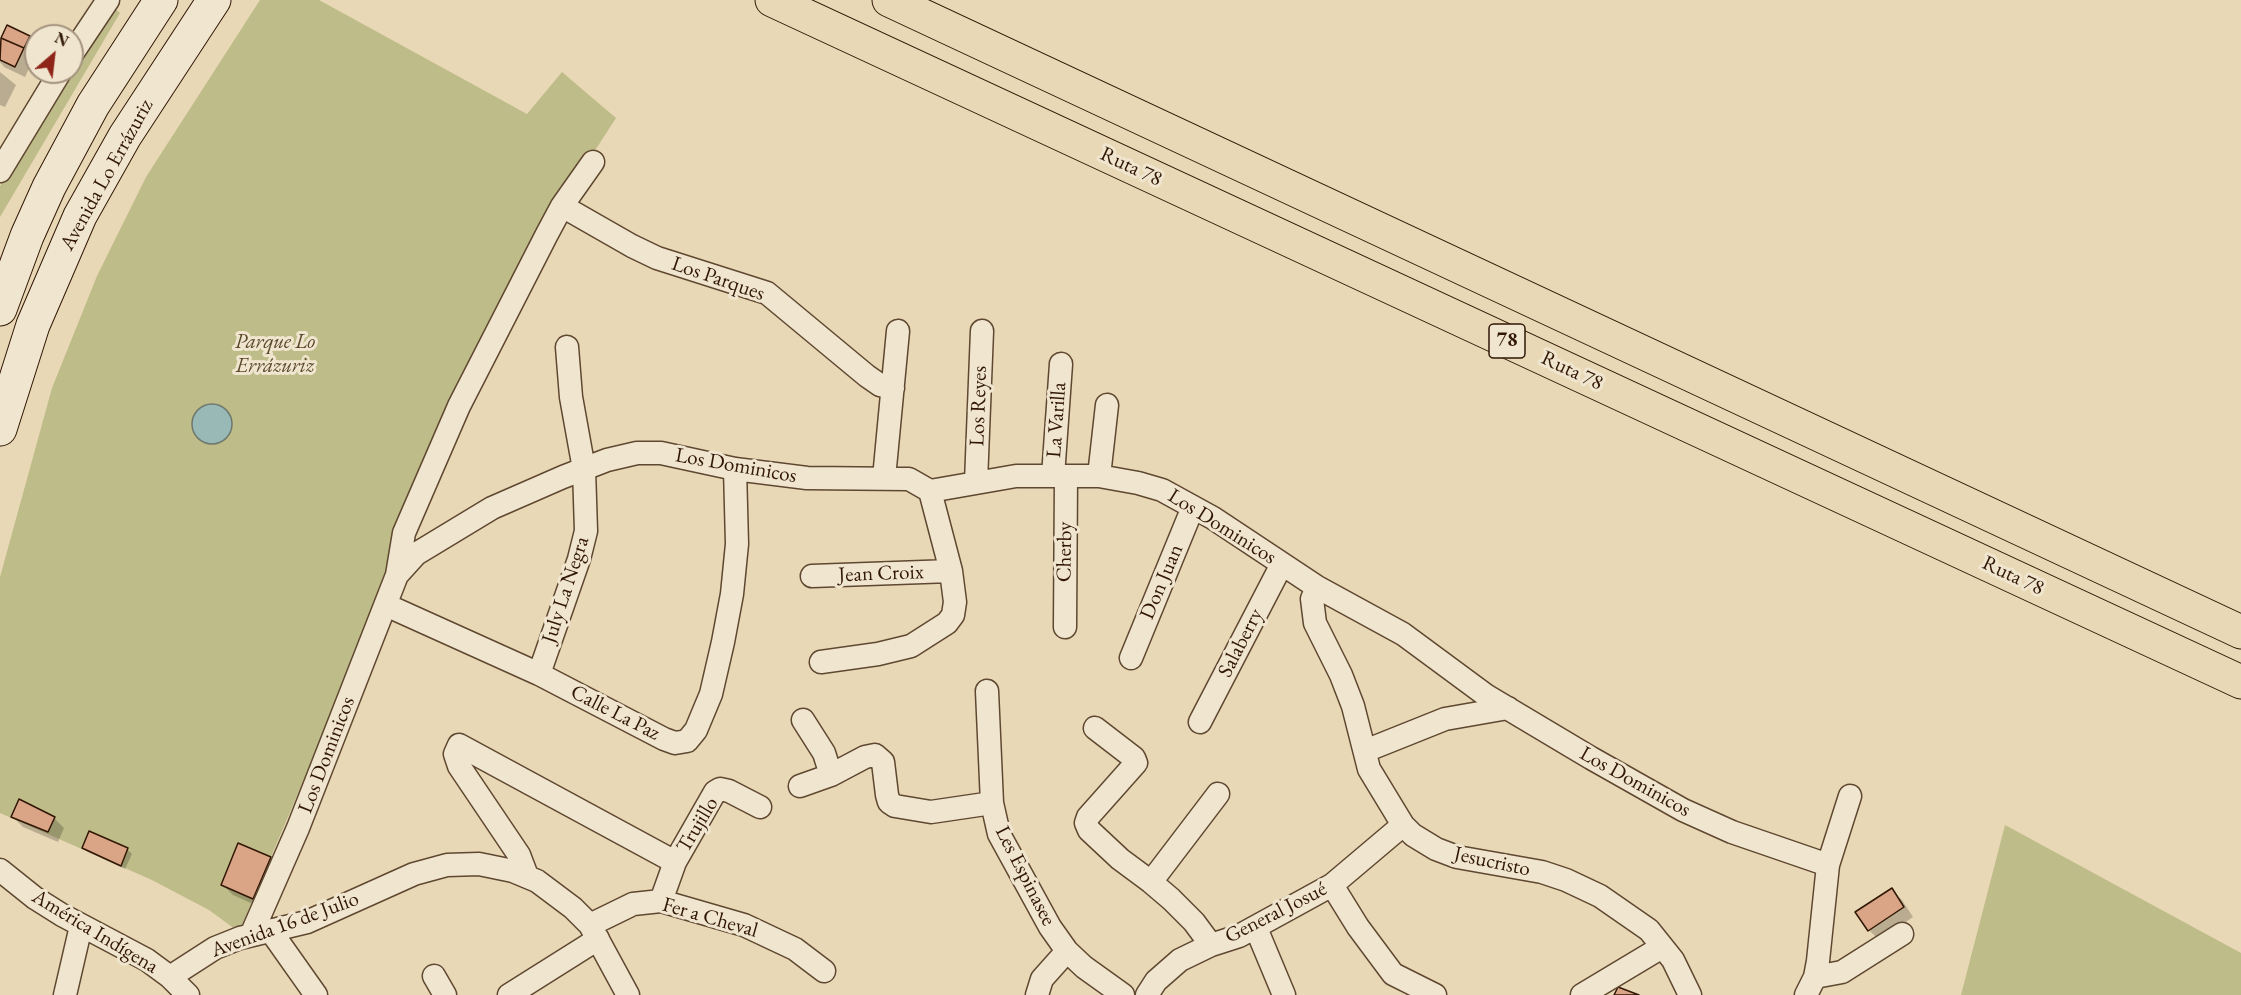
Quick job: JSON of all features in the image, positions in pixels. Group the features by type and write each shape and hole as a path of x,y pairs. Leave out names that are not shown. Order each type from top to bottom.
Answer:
{"highway":[{"name":"Ruta 78","path":"772,0 2241,682"},
{"name":"78","path":"890,0 2241,632"}],"main road":[{"name":"Avenida Lo Errázuriz","path":"0,429 33,325 80,216 125,136 214,0"},
{"name":"Avenida Lo Errázuriz","path":"0,309 27,236 49,187 93,105 159,1"}],"street":[{"path":"84,36 108,0"},
{"path":"0,171 53,84"},
{"name":"Los Dominicos","path":"261,932 298,828 387,605 397,575 404,533 459,406 509,305 562,206 593,162"},
{"name":"Los Parques","path":"562,206 657,258 767,293 867,376 880,385 892,388"},
{"path":"884,478 898,331"},
{"name":"Los Reyes","path":"976,482 982,331"},
{"name":"July La Negra","path":"539,674 586,531 584,469 571,397 567,347"},
{"name":"La Varilla","path":"1060,476 1061,364"},
{"path":"1099,476 1107,405"},
{"name":"Los Dominicos","path":"397,575 416,554 484,513 530,490 622,456 661,453 735,469 807,478 909,479 930,491 1016,477 1099,476 1138,483 1162,490 1193,507 1317,587 1403,634 1508,708 1591,759 1683,810 1732,832 1828,865"},
{"name":"Calle La Paz","path":"387,605 539,674 664,739 675,742 687,741 696,730 711,694 729,613 737,544 735,469"},
{"name":"Cherby","path":"1060,476 1065,627"},
{"path":"821,662 878,654 911,646 947,623 952,615 955,602 951,571 930,491"},
{"name":"Don Juan","path":"1131,658 1193,507"},
{"name":"Salaberry","path":"1200,722 1282,564"},
{"name":"Jean Croix","path":"812,576 951,571"},
{"name":"Jesucristo","path":"1317,587 1312,599 1315,623 1341,675 1353,706 1370,769 1403,825 1436,849 1457,857 1524,868 1566,879 1600,896 1649,930 1673,960 1690,995"},
{"name":"Les Espinasee","path":"987,691 992,803 999,834 1050,927 1067,951 1084,967 1123,995"},
{"path":"1365,751 1445,719 1508,708"},
{"path":"803,720 824,753 831,775"},
{"path":"1095,728 1134,758 1136,763 1092,811 1086,823 1089,830 1120,860 1151,882 1186,914 1211,945"},
{"path":"527,876 519,855 459,766 455,754 459,745 675,862"},
{"path":"800,786 831,775 865,757 875,755 883,762 886,795 895,806 931,812 992,803"},
{"name":"Trujillo","path":"661,902 675,862 715,792 720,789 729,791 760,807"},
{"path":"1151,882 1218,794"},
{"path":"1810,986 1828,865 1850,796"},
{"name":"General Josué","path":"1146,995 1167,969 1180,960 1256,928 1277,914 1332,885 1403,825"},
{"name":"Avenida 16 de Julio","path":"170,977 215,948 261,932 291,927 322,917 430,868 479,864 501,867 527,876 555,892 594,932 628,995"},
{"name":"América Indígena","path":"0,870 35,898 81,926 147,960 170,977 188,995"},
{"path":"1332,885 1358,927 1393,974 1435,995"},
{"name":"Fer a Cheval","path":"509,995 633,904 661,902 744,925 795,949 824,971"},
{"path":"65,995 81,926"},
{"path":"1256,928 1284,995"},
{"path":"261,932 316,995"},
{"path":"1810,986 1842,972 1902,934"},
{"path":"1582,995 1662,947"},
{"path":"1037,995 1042,979 1067,951"}],"green space":[{"name":"Parque Lo Errázuriz","path":"260,0 319,0 527,114 562,72 616,118 526,257 239,932 209,910 152,880 0,813 0,577 52,388 97,276 146,177"},
{"path":"113,7 120,13 84,74 84,53"},
{"path":"64,84 78,84 0,217 0,186"},
{"path":"2005,825 2241,953 2241,995 1961,995"}],"water":[{"path":"212,404 226,410 232,424 226,438 212,444 198,438 192,424 198,410"}],"building":[{"path":"7,25 24,33 24,48 1,38"},
{"path":"1,38 24,48 15,67 0,60"},
{"path":"19,799 55,817 48,832 11,817"},
{"path":"89,831 128,848 121,866 82,848"},
{"path":"238,843 271,857 253,899 221,885"},
{"path":"1892,888 1904,907 1868,931 1855,912"},
{"path":"1618,987 1639,995 1614,995"}]}
